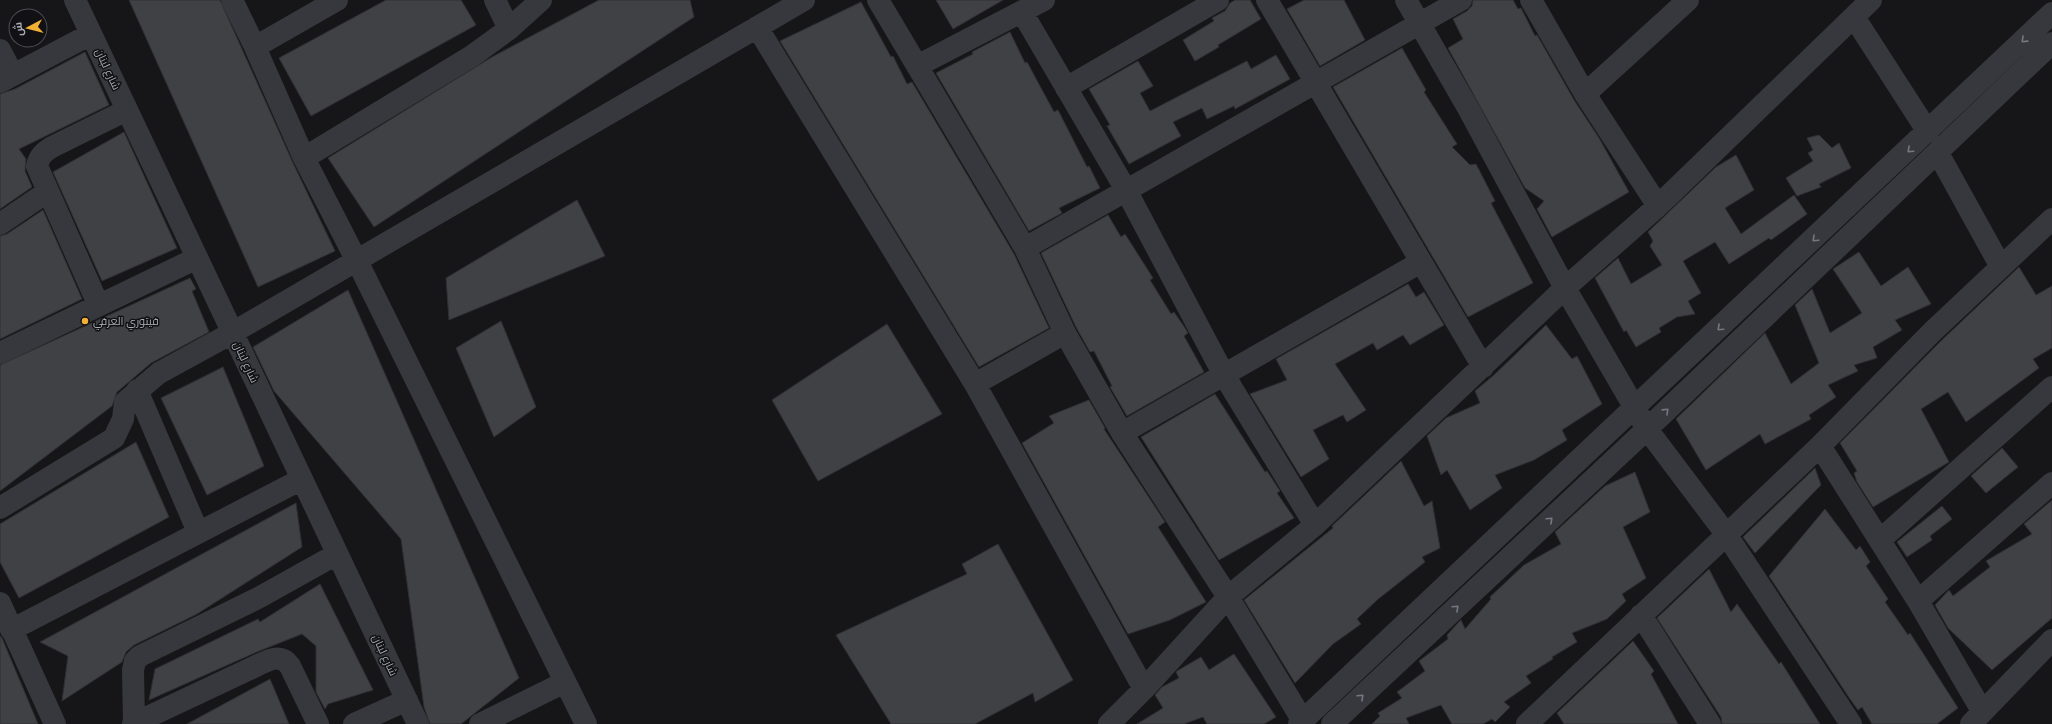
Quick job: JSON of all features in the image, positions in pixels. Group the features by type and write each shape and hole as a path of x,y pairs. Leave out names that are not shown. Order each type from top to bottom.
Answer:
{"street":[{"name":"شارع لبنان","path":"75,0 418,724"},
{"path":"232,0 255,47 304,158 586,724"},
{"path":"255,47 337,0"},
{"path":"495,0 509,29"},
{"path":"304,158 472,56 509,29 541,0"},
{"path":"0,508 94,452 114,438 124,419 125,402 137,390 159,373 232,333 757,27 771,8 804,0"},
{"path":"878,0 1025,248 1065,332 1122,434 1228,597 1301,722 1928,132 2052,13"},
{"path":"917,66 1044,0"},
{"path":"1066,88 1218,0"},
{"path":"1267,0 1483,367"},
{"path":"1406,0 1468,108 1565,288 1647,429 1726,534 1850,724"},
{"path":"1025,248 1461,0"},
{"path":"1531,0 1585,94 1658,206"},
{"path":"1585,94 1688,0"},
{"path":"1109,724 1144,689 1228,597 1315,525 1565,288 1658,206 1871,0"},
{"path":"1022,12 1126,190 1224,375 1315,525"},
{"path":"1854,17 1928,132"},
{"path":"757,27 975,384 1144,689"},
{"path":"0,50 6,79 91,34"},
{"path":"1332,724 1647,429 2052,43"},
{"path":"98,304 47,192 37,166 38,159 42,154 127,110"},
{"path":"1938,153 2001,267"},
{"path":"0,224 47,192"},
{"path":"1538,720 1641,615 1820,446 1933,331 2052,219"},
{"path":"0,353 98,304 197,258"},
{"path":"1122,434 1421,262"},
{"path":"975,384 1065,332"},
{"path":"1880,540 2052,387"},
{"path":"137,390 198,532"},
{"path":"1820,446 1918,601 1977,718 2052,640"},
{"path":"11,630 302,479"},
{"path":"1918,601 2052,483"},
{"path":"318,724 286,659 282,658 270,660 133,724 133,670 135,661 140,656 260,597 337,554"},
{"path":"0,603 55,724"},
{"path":"1641,615 1710,724"},
{"path":"480,724 565,682"},
{"path":"354,724 406,700"}],"building":[{"path":"129,0 220,0 293,163 335,251 258,287"},
{"path":"386,0 461,0 476,25 311,116 279,58"},
{"path":"599,0 690,0 694,17 374,227 328,158 492,57"},
{"path":"936,0 1003,0 953,29"},
{"path":"1235,0 1250,0 1261,19 1195,61 1183,40 1214,21 1212,18 1225,11 1230,3"},
{"path":"1304,0 1344,0 1365,40 1320,66 1287,9"},
{"path":"1473,0 1513,0 1518,9 1521,8 1535,36 1537,35 1574,100 1599,138 1629,192 1552,237 1537,209 1544,201 1525,188 1448,48 1463,39 1453,19 1467,11 1472,6"},
{"path":"861,2 891,57 893,56 907,84 912,82 1014,254 1049,328 979,367 780,41"},
{"path":"1010,32 1025,63 1027,62 1054,112 1058,110 1087,167 1089,166 1100,188 1059,208 1062,213 1029,231 936,73 973,54 972,52"},
{"path":"1402,48 1426,90 1424,92 1457,144 1452,147 1470,165 1476,164 1495,201 1491,203 1533,283 1468,317 1333,87"},
{"path":"85,52 109,105 19,149 26,159 25,171 32,187 0,209 0,94 15,89"},
{"path":"1276,55 1290,79 1235,109 1234,106 1207,119 1202,108 1173,122 1181,136 1129,164 1107,126 1110,125 1089,89 1138,61 1153,86 1140,93 1150,111 1247,61 1251,69"},
{"path":"124,132 177,248 102,281 53,172"},
{"path":"1819,135 1832,148 1839,143 1851,168 1819,184 1821,187 1797,196 1786,178 1813,161 1808,153 1813,150 1807,138"},
{"path":"1736,155 1754,190 1725,208 1741,234 1794,195 1807,214 1771,240 1769,238 1729,264 1715,242 1683,261 1701,293 1688,301 1695,314 1677,317 1659,328 1661,332 1636,347 1626,330 1624,332 1595,278 1618,258 1631,284 1662,265 1650,246 1653,241 1648,232 1716,167"},
{"path":"577,200 605,256 449,320 446,278"},
{"path":"43,210 82,299 0,339 0,236 7,234"},
{"path":"1108,215 1121,237 1125,234 1153,278 1150,280 1171,314 1174,312 1185,328 1188,333 1184,336 1204,372 1127,416 1110,387 1112,386 1094,351 1090,352 1076,327 1041,253"},
{"path":"1859,252 1881,286 1908,267 1931,304 1895,320 1902,330 1873,347 1877,358 1854,365 1858,371 1828,385 1836,397 1809,415 1811,419 1765,444 1760,434 1706,470 1676,419 1765,333 1791,384 1819,363 1795,305 1812,289 1830,333 1862,313 1833,269"},
{"path":"2019,267 2036,295 2052,286 2052,348 2033,359 2039,368 1966,422 1948,392 1921,409 1949,462 1873,507 1857,482 1854,473 1857,471 1840,443 1942,340"},
{"path":"190,278 196,289 192,291 209,332 151,363 117,392 112,406 0,491 0,365"},
{"path":"1408,284 1416,297 1424,292 1444,325 1410,345 1403,335 1377,350 1373,343 1335,364 1366,410 1347,422 1343,415 1313,430 1329,459 1301,477 1250,394 1287,380 1276,359"},
{"path":"348,290 519,678 461,724 430,724 424,707 401,539 274,391 253,347"},
{"path":"501,321 536,407 494,437 456,348"},
{"path":"887,324 942,414 818,481 772,400"},
{"path":"1546,325 1572,359 1577,356 1602,404 1562,430 1567,440 1534,460 1495,475 1502,488 1470,510 1447,470 1441,475 1427,436 1446,418 1480,403 1475,391 1494,375"},
{"path":"223,367 264,466 207,495 161,398"},
{"path":"1215,394 1265,472 1267,471 1280,491 1277,493 1294,518 1219,560 1141,437"},
{"path":"1089,400 1105,428 1104,429 1165,522 1158,527 1206,602 1170,620 1128,634 1022,443 1054,423 1049,416"},
{"path":"136,442 169,517 19,598 0,562 0,524"},
{"path":"2002,448 2018,467 1986,493 1971,476"},
{"path":"1401,461 1424,506 1432,501 1440,548 1422,557 1425,562 1377,600 1357,619 1361,624 1333,644 1295,683 1244,600 1333,528 1332,526"},
{"path":"1815,468 1821,485 1755,553 1743,537"},
{"path":"1635,472 1650,512 1623,527 1646,578 1622,594 1626,601 1607,619 1572,633 1577,642 1552,657 1553,659 1526,676 1531,683 1504,702 1510,707 1495,722 1492,719 1483,724 1452,724 1441,705 1406,718 1409,724 1372,724 1380,716 1378,713 1402,698 1397,692 1425,671 1419,661 1448,639 1447,635 1461,620 1465,629 1491,599 1490,597 1524,565 1561,544 1555,532 1605,486"},
{"path":"2052,500 2052,618 1992,670 1948,628 1935,605 1949,590 1953,596 1990,567 1986,561 2032,534 2024,524"},
{"path":"296,503 302,547 197,614 134,645 126,652 122,662 62,701 68,656 40,642"},
{"path":"1942,506 1952,519 1930,536 1932,540 1907,557 1897,542"},
{"path":"1825,509 1856,550 1860,546 1870,562 1866,566 1888,599 1885,602 1908,635 1910,633 1958,708 1937,724 1872,724 1862,707 1858,710 1850,699 1769,576"},
{"path":"998,544 1073,680 1035,702 1033,693 975,724 891,724 836,635 967,574 962,564"},
{"path":"1709,569 1731,612 1737,604 1779,664 1781,662 1820,724 1722,724 1721,717 1657,618"},
{"path":"320,584 373,690 328,704 325,709 316,692 316,646 302,634 259,651 149,700 155,669 258,619 260,622"},
{"path":"0,636 2,638 38,724 0,724"},
{"path":"1633,641 1654,671 1651,674 1678,724 1564,724 1557,713"},
{"path":"1234,654 1276,717 1264,724 1207,724 1203,717 1184,724 1137,724 1163,708 1155,695 1162,687 1179,678 1176,672 1177,671 1201,657 1209,670"},
{"path":"270,679 289,724 187,724"}],"place":[{"name":"فيتوري العرفي","path":"85,321"}]}
